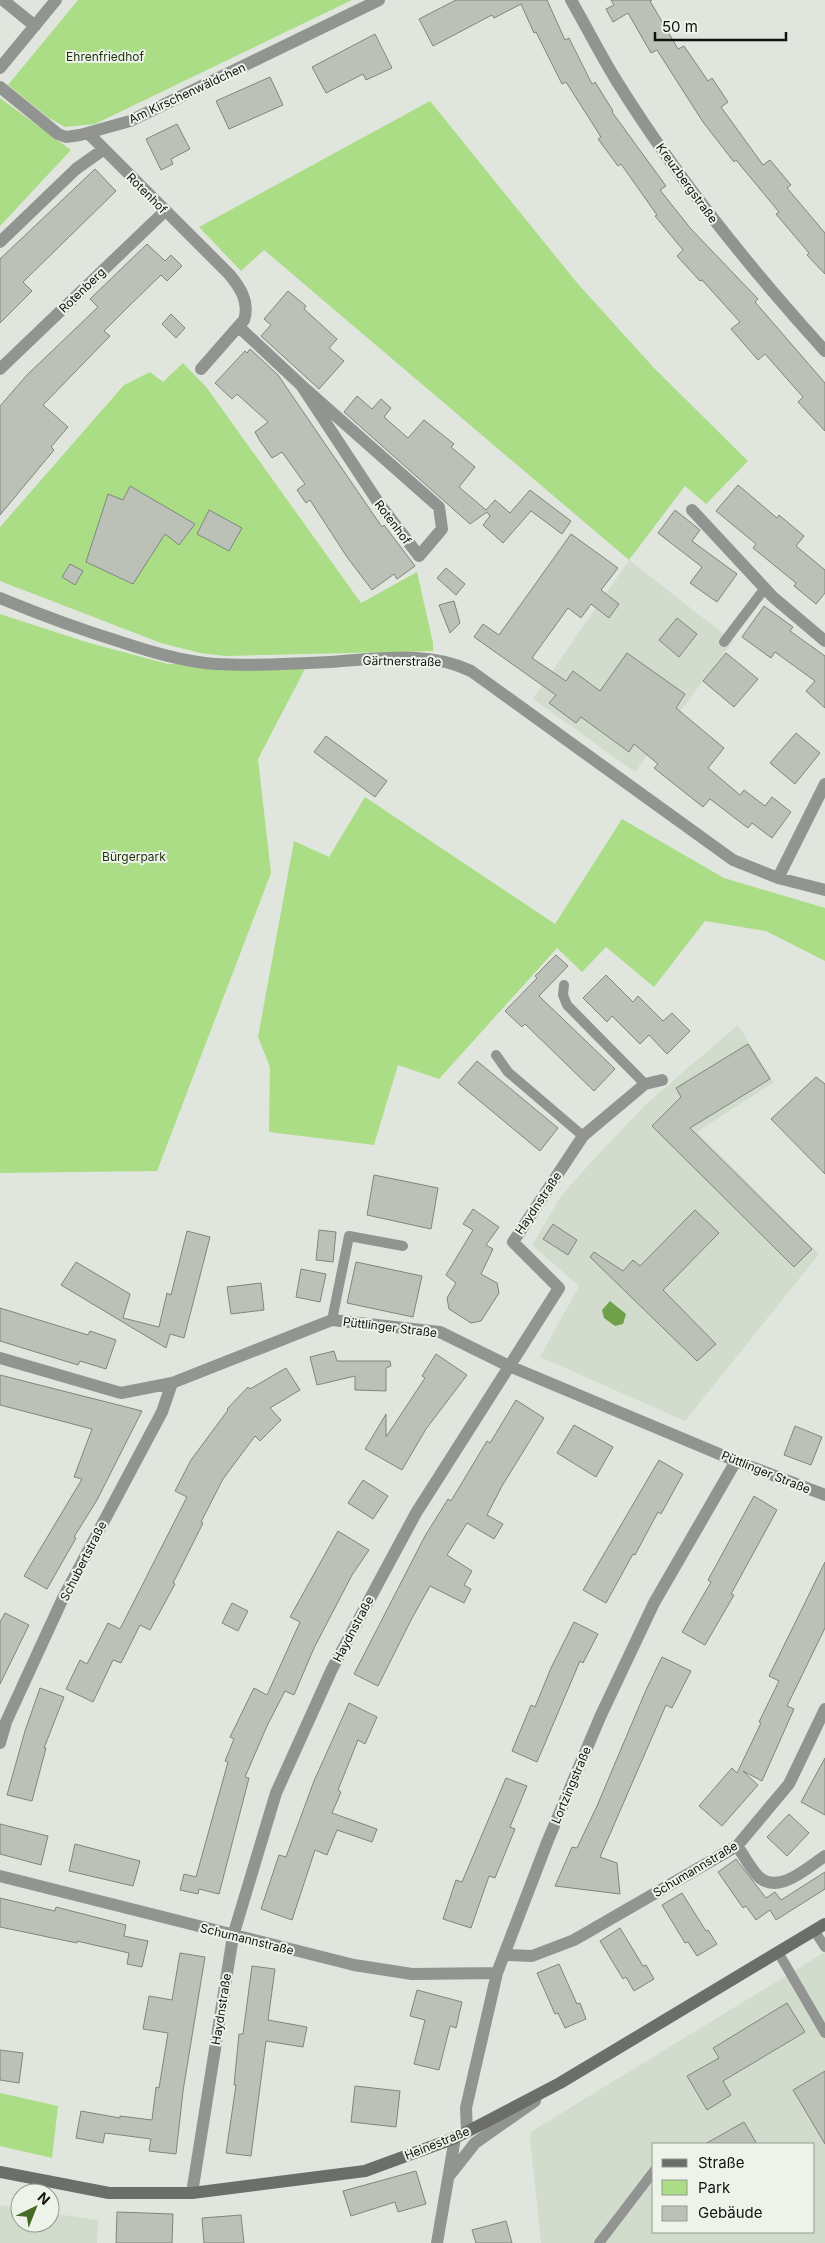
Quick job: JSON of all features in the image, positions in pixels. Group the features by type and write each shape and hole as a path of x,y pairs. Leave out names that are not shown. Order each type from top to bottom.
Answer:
{"main road":[{"name":"Heinestraße","path":"0,2172 109,2193 192,2193 365,2171 454,2138 560,2083 820,1927"}],"street":[{"path":"3,0 35,26"},
{"path":"0,68 56,0"},
{"name":"Am Kirschenwäldchen","path":"0,88 58,134 72,137 141,116 379,0"},
{"name":"Kreuzbergstraße","path":"570,0 616,79 689,188 757,273 825,351"},
{"name":"Rotenhof","path":"88,133 238,285 244,295 246,313 239,327 201,369"},
{"path":"0,242 76,169 104,149"},
{"name":"Rotenberg","path":"0,369 165,211"},
{"name":"Rotenhof","path":"239,327 301,385 439,506 442,529 419,556 378,502 301,385"},
{"path":"692,510 765,588 825,641"},
{"name":"Gärtnerstraße","path":"0,598 80,629 146,650 193,662 218,664 328,662 376,658 424,659 456,663 471,671 733,860 778,878 825,890"},
{"path":"778,878 825,784"},
{"name":"Haydnstraße","path":"192,2193 232,1936 276,1793 332,1670 416,1513 559,1288 513,1242 583,1136 645,1084 662,1080"},
{"name":"Püttlinger Straße","path":"0,1358 121,1393 172,1382 332,1320 440,1332 509,1366 825,1495"},
{"name":"Schubertstraße","path":"0,1743 6,1722 63,1598 162,1412 172,1382"},
{"name":"Lortzingstraße","path":"467,2131 466,2108 497,1973 548,1840 601,1716 654,1603 736,1460"},
{"name":"Schumannstraße","path":"505,1955 532,1956 574,1940 737,1846 789,1784 825,1709"},
{"path":"737,1846 759,1878 773,1884 786,1881 825,1856"},
{"name":"Schumannstraße","path":"0,1876 232,1936 354,1965 412,1974 497,1973"},
{"path":"449,2176 475,2143 560,2083"},
{"path":"437,2243 454,2138"}],"lane":[{"path":"724,642 765,588"},
{"path":"564,985 563,995 567,1005 645,1084"},
{"path":"496,1055 508,1072 583,1136"},
{"path":"332,1320 349,1236 403,1246"},
{"path":"820,1927 825,1947"},
{"path":"778,1952 825,2033"},
{"path":"599,2243 652,2174"}],"shaded area":[{"path":"629,560 733,641 635,772 533,699"},
{"path":"738,1025 774,1082 697,1132 819,1254 685,1421 540,1357 579,1286 532,1245 561,1196 594,1159 647,1103"},
{"path":"610,1301 626,1314 623,1324 615,1326 604,1318 602,1310"},
{"path":"825,1952 825,2243 541,2243 530,2138 532,2131"},
{"path":"0,2205 10,2206 10,2233 60,2233 60,2214 98,2220 97,2243 0,2243"}],"green space":[{"name":"Ehrenfriedhof","path":"78,0 352,0 95,124 65,127 49,118 8,85"},
{"path":"0,98 71,150 0,226"},
{"path":"430,101 578,284 654,368 748,461 706,504 685,486 629,560 264,250 241,271 199,227"},
{"path":"183,363 207,388 361,603 417,572 433,643 433,651 225,656 200,653 161,643 0,581 0,527 124,385 150,372 163,382"},
{"name":"Bürgerpark","path":"0,614 86,642 168,664 306,667 258,759 271,873 157,1171 0,1173"},
{"path":"365,797 555,924 622,819 724,878 825,908 825,961 766,931 705,921 654,987 606,947 582,972 557,948 439,1079 398,1065 374,1145 269,1132 270,1067 258,1037 294,841 329,857"},
{"path":"0,2093 58,2106 52,2158 0,2146"}],"building":[{"path":"456,0 547,0 565,40 569,38 592,84 595,82 612,112 666,186 660,190 691,229 758,299 755,302 825,383 825,431 798,402 803,397 765,354 758,360 731,329 740,322 702,280 700,281 677,256 683,250 655,216 657,215 621,164 618,166 598,139 601,137 566,82 562,84 536,32 534,33 521,4 494,18 492,15 433,46 419,19"},
{"path":"611,0 652,0 650,1 678,49 684,46 708,81 712,78 728,102 721,107 763,165 770,160 791,185 787,188 825,233 825,274 807,255 809,253 776,214 779,212 736,160 734,162 703,122 657,50 651,53 628,13 613,22 606,9 614,5"},
{"path":"375,34 392,68 366,80 363,74 326,93 312,67"},
{"path":"270,77 283,105 229,129 216,101"},
{"path":"177,124 190,149 171,159 173,164 161,170 146,139"},
{"path":"95,169 116,191 23,282 32,291 0,323 0,259"},
{"path":"147,244 165,261 171,255 182,266 167,281 161,275 104,331 110,336 43,405 68,427 51,447 54,450 0,515 0,406 27,375 98,307 90,299"},
{"path":"288,291 306,306 304,309 337,339 329,348 344,361 319,389 261,336 271,325 264,319"},
{"path":"171,314 185,328 176,338 162,324"},
{"path":"250,349 278,375 382,527 384,525 415,566 397,579 394,574 372,590 347,557 310,500 306,503 297,490 305,484 282,452 272,458 260,441 255,432 268,422 237,394 232,399 215,383 245,351 247,353"},
{"path":"357,396 372,409 381,399 391,408 384,417 408,438 424,420 454,444 451,447 475,467 459,487 486,510 495,500 510,513 530,490 571,521 562,534 531,511 503,543 483,525 490,516 487,512 470,524 344,412"},
{"path":"738,485 777,518 779,515 804,536 796,546 825,570 825,593 816,604 794,586 796,583 753,548 756,544 716,511"},
{"path":"130,486 195,524 179,545 165,534 133,584 86,562 108,494 123,500"},
{"path":"209,510 242,528 229,551 197,534"},
{"path":"675,510 700,530 692,541 737,574 717,602 690,583 702,567 658,533"},
{"path":"571,534 618,568 601,590 619,604 609,618 591,604 581,618 568,608 532,658 566,681 573,671 600,691 627,653 685,694 676,708 724,748 708,768 740,795 744,790 765,806 772,797 791,812 772,838 752,823 748,828 710,799 703,807 654,768 658,764 634,744 629,752 581,717 576,723 549,703 556,695 474,637 483,624 499,635"},
{"path":"70,564 83,571 75,585 62,577"},
{"path":"446,568 465,584 456,595 437,578"},
{"path":"454,601 460,623 450,633 439,605"},
{"path":"764,606 793,627 790,631 825,656 825,708 806,691 815,681 775,652 771,658 742,637"},
{"path":"677,618 697,634 679,657 659,640"},
{"path":"726,653 758,679 734,707 703,681"},
{"path":"796,733 820,753 795,784 770,763"},
{"path":"326,736 387,781 375,797 314,752"},
{"path":"556,955 568,966 539,996 615,1069 594,1091 525,1024 522,1027 505,1011"},
{"path":"606,975 633,1002 638,996 663,1021 672,1013 690,1031 667,1054 649,1035 640,1044 612,1016 607,1022 583,998"},
{"path":"748,1044 770,1079 690,1128 812,1249 794,1267 652,1126 681,1097 676,1088"},
{"path":"477,1061 558,1128 540,1151 458,1083"},
{"path":"816,1077 825,1084 825,1174 771,1119"},
{"path":"374,1175 438,1188 431,1229 367,1215"},
{"path":"473,1209 499,1227 486,1245 493,1249 481,1274 497,1283 499,1293 481,1321 471,1323 449,1309 447,1298 456,1283 446,1275 473,1230 463,1224"},
{"path":"695,1210 719,1233 663,1290 716,1344 697,1361 590,1257 594,1252 623,1271 633,1260 640,1266"},
{"path":"553,1224 577,1240 568,1255 543,1239"},
{"path":"319,1230 336,1232 333,1262 316,1260"},
{"path":"187,1231 210,1237 184,1338 170,1334 166,1348 61,1285 76,1262 130,1294 123,1318 159,1327 167,1293 171,1295"},
{"path":"356,1262 422,1276 413,1317 347,1303"},
{"path":"301,1269 326,1274 320,1302 296,1297"},
{"path":"261,1283 264,1310 231,1314 227,1287"},
{"path":"0,1308 88,1335 90,1331 116,1340 106,1369 80,1361 78,1365 0,1341"},
{"path":"334,1351 337,1361 390,1361 391,1366 386,1368 386,1391 355,1390 355,1376 317,1385 310,1357"},
{"path":"436,1354 467,1375 426,1429 402,1470 365,1449 386,1414 386,1437 425,1378 422,1376"},
{"path":"286,1368 300,1390 270,1408 281,1420 260,1441 255,1436 223,1479 173,1583 175,1584 150,1630 140,1625 121,1663 113,1660 93,1702 66,1689 80,1660 87,1664 108,1623 120,1629 187,1497 175,1491 191,1460 227,1409 248,1387 250,1389"},
{"path":"0,1375 142,1411 97,1500 74,1537 76,1538 47,1589 24,1576 82,1479 74,1477 92,1429 0,1405"},
{"path":"516,1400 544,1418 502,1486 487,1515 503,1524 494,1539 467,1523 447,1555 472,1571 464,1585 471,1589 464,1603 430,1586 378,1686 354,1674 425,1536 448,1499 451,1501 487,1441 490,1443"},
{"path":"574,1425 613,1447 596,1477 557,1453"},
{"path":"795,1426 822,1437 811,1465 784,1455"},
{"path":"659,1460 683,1474 661,1514 658,1512 606,1603 583,1590"},
{"path":"363,1480 388,1496 373,1519 348,1503"},
{"path":"754,1496 777,1510 731,1594 734,1595 705,1645 682,1632 711,1582 708,1580"},
{"path":"338,1531 369,1550 352,1575 314,1648 294,1695 285,1691 267,1726 245,1777 249,1778 219,1894 199,1889 198,1894 180,1890 184,1874 196,1877 228,1762 225,1761 234,1739 230,1737 254,1688 267,1695 300,1622 290,1617"},
{"path":"825,1562 825,1628 787,1706 794,1709 762,1781 743,1771 758,1785 722,1826 699,1806 732,1768 737,1773 779,1681 769,1676"},
{"path":"232,1603 248,1611 238,1631 222,1623"},
{"path":"5,1613 29,1625 0,1684 0,1622"},
{"path":"574,1622 598,1634 583,1663 580,1661 537,1762 512,1751 531,1705 535,1707 551,1668"},
{"path":"662,1657 691,1671 672,1708 666,1705 600,1857 617,1863 620,1894 555,1886 572,1847 577,1848 597,1806"},
{"path":"40,1688 64,1697 44,1748 46,1748 32,1801 7,1795 25,1731"},
{"path":"349,1703 377,1717 365,1744 358,1740 338,1790 341,1792 332,1813 377,1829 372,1842 337,1830 327,1855 315,1850 292,1920 261,1909 279,1855 286,1857 314,1781"},
{"path":"825,1758 825,1815 801,1802"},
{"path":"506,1778 527,1786 510,1827 515,1829 495,1878 489,1876 471,1928 443,1919 456,1880 462,1882"},
{"path":"789,1814 809,1833 787,1856 767,1837"},
{"path":"0,1824 48,1836 41,1865 0,1854"},
{"path":"75,1844 140,1861 133,1886 69,1871"},
{"path":"736,1859 766,1898 775,1892 781,1900 825,1872 825,1889 776,1920 770,1910 756,1920 746,1906 743,1908 718,1872"},
{"path":"682,1893 706,1931 708,1930 717,1944 697,1956 688,1942 685,1943 662,1905"},
{"path":"0,1898 55,1911 56,1907 126,1925 124,1936 148,1941 142,1967 127,1964 129,1953 0,1927"},
{"path":"620,1928 643,1966 646,1965 654,1979 634,1991 626,1977 623,1979 600,1941"},
{"path":"180,1953 205,1957 183,2091 176,2154 149,2151 151,2139 105,2133 103,2143 76,2138 81,2111 120,2118 120,2116 152,2120 156,2087 159,2088 168,2033 143,2029 149,1996 172,2000"},
{"path":"559,1964 577,2004 580,2003 586,2019 565,2028 558,2013 555,2014 537,1973"},
{"path":"252,1966 275,1969 268,2020 307,2027 303,2047 266,2041 251,2156 226,2153 236,2085 234,2085 239,2034 243,2034"},
{"path":"417,1990 462,2002 456,2028 450,2026 439,2070 414,2064 425,2020 410,2016"},
{"path":"787,2003 805,2032 723,2081 731,2095 707,2110 687,2076 719,2058 713,2048"},
{"path":"0,2050 23,2053 19,2083 0,2080"},
{"path":"825,2071 825,2144 793,2090"},
{"path":"355,2086 400,2091 396,2127 351,2122"},
{"path":"744,2122 756,2143 707,2143"},
{"path":"416,2171 426,2204 398,2212 395,2202 351,2216 343,2191"},
{"path":"117,2212 173,2214 172,2243 116,2243"},
{"path":"241,2215 244,2243 204,2243 202,2218"},
{"path":"506,2221 512,2243 476,2243 472,2230"}]}
